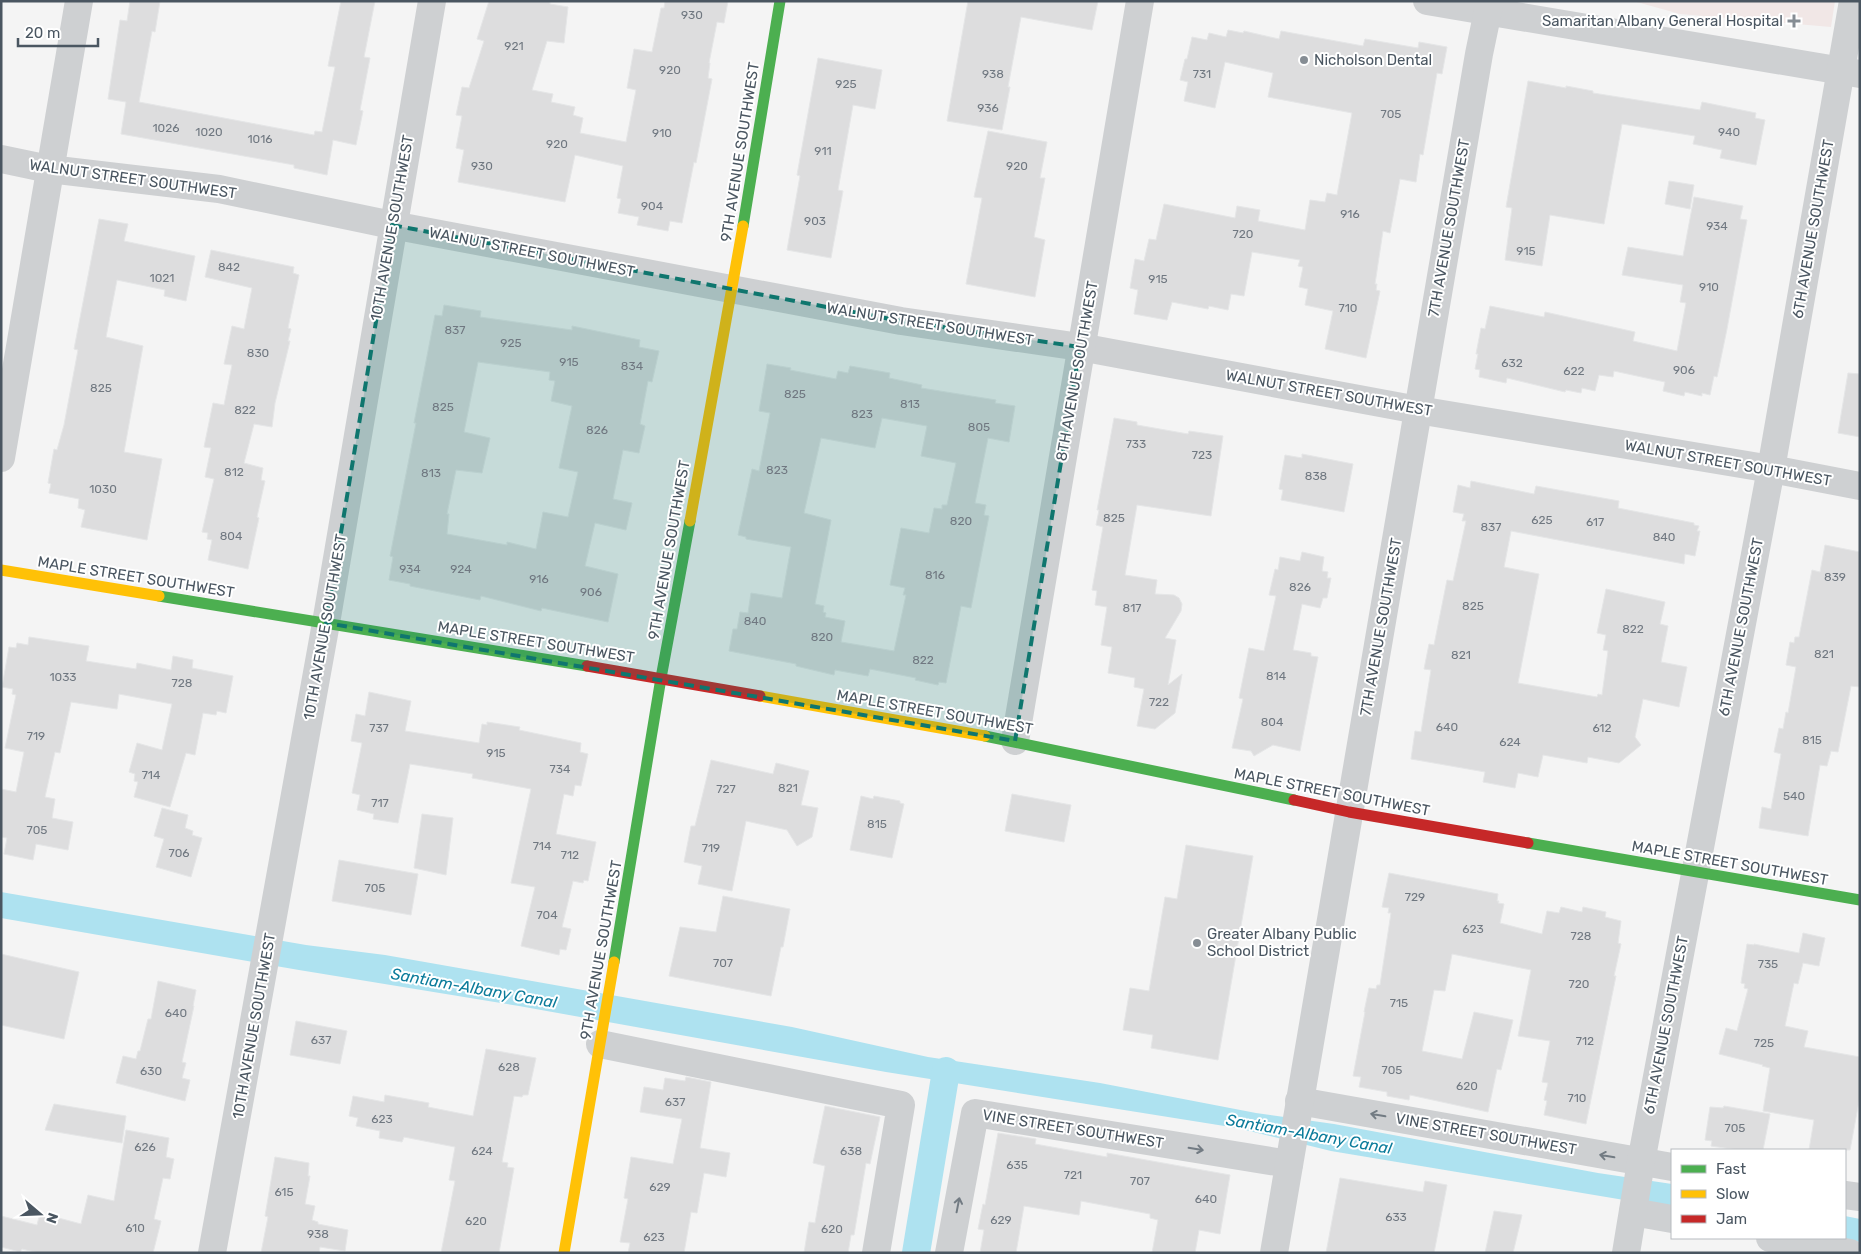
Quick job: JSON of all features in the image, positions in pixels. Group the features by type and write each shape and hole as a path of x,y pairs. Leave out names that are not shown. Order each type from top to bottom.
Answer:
{"street":[{"path":"1,458 79,1"},
{"name":"10TH AVENUE SOUTHWEST","path":"212,1253 326,623 392,225 432,1"},
{"name":"9TH AVENUE SOUTHWEST","path":"564,1253 610,993 661,678 732,290 780,1"},
{"name":"8TH AVENUE SOUTHWEST","path":"1015,741 1080,347 1140,1"},
{"path":"1427,1 1489,7 1850,72"},
{"name":"6TH AVENUE SOUTHWEST","path":"1626,1253 1640,1168 1771,469 1850,72 1853,1"},
{"name":"7TH AVENUE SOUTHWEST","path":"1274,1253 1479,54 1489,7"},
{"name":"WALNUT STREET SOUTHWEST","path":"1,159 49,169 219,189 392,225 901,321 1080,347 1418,410 1771,469 1860,486"},
{"name":"MAPLE STREET SOUTHWEST","path":"1,570 661,678 1015,741 1349,812 1860,900"},
{"path":"601,1037 901,1105 876,1253"},
{"name":"VINE STREET SOUTHWEST","path":"1298,1110 1640,1168 1671,1167"},
{"name":"VINE STREET SOUTHWEST","path":"949,1253 975,1113 1291,1155"},
{"path":"1846,1195 1860,1197"},
{"path":"1634,1210 1671,1219"},
{"path":"1775,1239 1850,1253"}],"highlighted area":[{"path":"392,225 901,321 1080,347 1015,741 326,623"}],"shaded area":[{"name":"Samaritan Albany General Hospital","path":"1633,1 1835,1 1831,27 1680,14"}],"water":[{"path":"1,892 306,945 385,955 792,1027 928,1057 1100,1083 1256,1113 1334,1124 1598,1173 1671,1184 1671,1208 1331,1151 1237,1128 886,1072 519,1006 1,918"},
{"path":"1846,1216 1860,1219 1860,1242 1844,1239 1846,1239"}],"building":[{"path":"130,1 160,1 155,32 152,31 139,102 314,135 315,131 322,132 335,67 328,66 341,1 375,1 364,57 370,58 360,110 363,111 356,145 333,140 327,175 294,168 294,165 121,134 126,102 108,99 120,20 127,21"},
{"path":"489,1 550,1 550,4 568,7 564,43 547,41 532,90 553,94 551,102 575,107 573,115 583,118 580,133 626,142 636,90 627,88 634,49 652,52 661,8 664,8 665,1 728,1 724,23 717,22 709,63 708,78 712,79 682,223 670,221 668,231 637,225 639,217 618,213 621,199 617,198 623,166 575,155 565,202 458,182 464,150 456,148 462,116 456,115 462,87 469,88 484,41 477,39"},
{"path":"968,1 1098,1 1092,30 1021,17 1002,130 947,121"},
{"path":"1228,30 1243,33 1244,31 1279,39 1281,31 1363,46 1365,39 1418,48 1419,42 1447,47 1442,74 1437,73 1423,155 1420,154 1416,182 1400,179 1390,233 1383,231 1375,284 1377,284 1376,290 1380,291 1366,358 1325,349 1333,311 1305,305 1308,289 1299,287 1303,267 1298,266 1300,260 1252,252 1244,296 1231,294 1228,310 1209,306 1208,309 1172,302 1167,320 1134,314 1138,290 1130,288 1135,259 1144,261 1149,239 1156,240 1164,204 1235,218 1237,206 1260,210 1258,221 1305,230 1310,200 1325,202 1327,193 1337,195 1352,113 1268,97 1273,73 1225,62 1215,108 1184,101 1188,82 1180,80 1192,37 1207,40 1209,33 1226,37"},
{"path":"818,58 882,70 875,109 853,105 838,190 843,191 831,258 787,250 800,176 797,175"},
{"path":"1528,81 1700,110 1702,102 1756,113 1755,118 1765,120 1756,165 1720,158 1722,150 1693,144 1695,136 1622,124 1604,224 1550,215 1542,266 1505,260 1512,208 1506,207"},
{"path":"988,131 1047,142 1040,178 1045,178 1034,237 1045,240 1035,297 966,284 982,198 974,197"},
{"path":"1669,181 1694,185 1690,209 1665,204"},
{"path":"1694,197 1743,206 1740,219 1747,220 1717,377 1714,376 1710,395 1702,393 1702,396 1685,392 1684,396 1663,391 1665,382 1614,371 1613,377 1599,375 1595,391 1582,388 1581,393 1566,390 1565,392 1507,378 1506,383 1479,377 1480,370 1475,369 1478,354 1476,354 1481,328 1485,329 1490,306 1544,317 1545,312 1635,332 1633,341 1677,351 1686,303 1680,302 1683,285 1622,275 1628,247 1683,256"},
{"path":"99,219 128,224 124,241 195,256 186,301 164,296 165,290 117,280 106,337 143,346 124,452 162,459 147,540 81,527 85,510 78,508 79,499 49,493 51,484 48,483 54,449 57,450 64,425 78,350 74,349"},
{"path":"211,250 294,267 293,273 299,275 288,328 291,329 288,341 290,341 275,403 272,427 254,424 244,463 263,468 261,480 265,481 248,569 208,560 212,540 207,539 208,533 202,532 214,479 205,477 211,448 204,447 213,403 224,405 232,365 224,364 232,326 244,329 252,288 205,277"},
{"path":"444,305 481,311 480,317 572,330 572,326 640,340 639,347 659,351 652,382 648,381 640,424 645,426 639,453 623,450 613,499 632,503 626,530 595,523 585,566 618,574 608,622 542,608 541,611 481,596 480,600 389,580 393,557 390,556 435,315 442,316","holes":["478,362 550,372 549,380 555,381 551,401 572,406 559,468 578,472 568,517 543,512 536,549 507,542 507,545 447,534 449,514 447,514 456,470 482,473 490,438 464,432"]},
{"path":"767,364 836,379 838,371 848,373 850,366 890,373 889,378 922,385 921,388 996,400 995,403 1015,406 1009,442 988,438 975,503 986,505 984,515 989,516 971,608 961,606 946,683 939,682 938,685 915,680 916,678 870,669 868,676 835,670 834,675 796,666 796,664 729,651 733,629 737,629 740,612 748,613 751,593 782,598 791,547 746,539 746,537 738,535 752,469 759,471 770,413 759,411","holes":["882,418 927,426 921,456 956,463 947,505 942,505 942,509 934,508 929,533 901,528 890,585 905,588 903,595 906,595 894,651 841,642 845,621 825,617 826,613 823,612 824,606 815,604 831,520 804,513 821,438 875,448"]},
{"path":"1848,373 1860,374 1860,437 1838,433"},
{"path":"1114,418 1137,422 1137,425 1188,434 1189,431 1223,436 1211,516 1137,505 1125,575 1157,580 1155,594 1174,595 1179,598 1182,604 1181,611 1165,638 1176,640 1168,685 1182,674 1175,713 1155,729 1137,726 1144,689 1134,687 1135,678 1108,673 1112,647 1101,645 1107,607 1095,605 1097,591 1092,590 1103,527 1096,525 1099,510 1097,510"},
{"path":"1302,454 1353,464 1344,512 1281,500 1283,490 1279,489 1285,455 1302,458"},
{"path":"1471,481 1534,494 1536,486 1619,501 1618,508 1694,523 1694,525 1699,526 1697,531 1700,531 1695,556 1685,554 1684,564 1511,531 1504,567 1539,574 1518,683 1597,697 1598,694 1602,695 1608,651 1603,650 1606,635 1597,633 1606,589 1665,602 1660,624 1668,626 1661,662 1687,667 1679,707 1643,699 1635,737 1641,745 1619,763 1588,757 1587,763 1543,755 1538,777 1518,773 1515,788 1483,782 1485,772 1411,759 1415,731 1421,732 1431,670 1424,669 1429,644 1434,645 1447,580 1453,581 1466,521 1462,521 1464,514 1453,512 1458,485 1470,488"},
{"path":"1825,545 1860,552 1860,687 1851,686 1838,752 1831,751 1827,766 1820,765 1808,836 1759,828 1762,807 1771,809 1781,754 1774,752 1779,728 1783,729 1786,712 1788,713 1796,667 1786,665 1790,642 1794,643 1795,637 1799,637 1812,570 1820,572"},
{"path":"1302,552 1324,557 1322,571 1328,572 1327,578 1331,578 1327,598 1323,598 1320,608 1302,604 1293,650 1311,653 1311,656 1318,657 1300,751 1273,745 1254,756 1251,751 1232,748 1243,699 1239,698 1249,648 1264,651 1276,596 1269,595 1275,569 1278,570 1280,557 1300,561"},
{"path":"29,637 89,646 86,661 136,669 137,663 171,670 173,656 193,660 192,668 233,676 226,713 217,711 216,715 203,713 195,755 186,753 170,807 134,797 138,782 134,781 135,774 129,772 137,743 162,750 172,704 119,694 117,709 71,702 60,753 55,752 45,797 55,799 52,818 73,822 68,850 36,844 33,860 4,854 7,838 1,837 1,789 16,792 24,752 5,748 16,695 12,694 13,689 2,687 9,647 16,648 17,643 28,645"},
{"path":"369,692 411,701 405,731 479,743 482,724 487,725 487,722 520,727 519,730 581,743 580,752 588,754 581,786 575,785 573,796 564,794 556,834 596,842 588,881 584,880 583,883 573,881 562,927 571,929 566,950 560,949 559,955 521,946 535,887 511,883 531,789 472,778 473,774 410,764 398,823 373,819 374,814 357,810 360,795 352,793 362,743 351,741 356,714 365,716"},
{"path":"711,760 773,774 776,763 809,771 801,805 818,808 812,837 797,846 787,830 746,821 732,891 698,884 702,866 684,862 691,826 695,826"},
{"path":"1012,794 1071,805 1064,842 1005,831"},
{"path":"861,796 873,799 874,796 900,801 900,803 904,804 892,858 850,850"},
{"path":"162,808 188,815 185,828 193,831 192,835 202,838 191,877 156,867 164,839 154,836"},
{"path":"422,814 453,818 446,875 414,868"},
{"name":"Greater Albany Public School District","path":"1186,845 1253,856 1218,1060 1151,1048 1153,1035 1123,1030 1130,988 1149,991 1165,897 1177,899"},
{"path":"339,860 418,874 411,915 332,901"},
{"path":"1389,873 1498,894 1498,903 1504,904 1500,923 1542,934 1547,911 1559,913 1561,907 1582,912 1583,907 1606,912 1605,917 1621,921 1618,943 1621,944 1614,976 1616,976 1586,1124 1544,1115 1547,1101 1544,1100 1548,1083 1542,1082 1550,1041 1518,1036 1531,970 1452,954 1445,991 1434,990 1422,1051 1462,1059 1474,1012 1513,1020 1501,1070 1497,1069 1488,1112 1410,1095 1409,1100 1387,1096 1387,1092 1359,1087 1361,1077 1353,1076 1364,1012 1369,988 1376,989 1377,985 1380,985 1391,913 1388,913 1389,908 1382,907"},
{"path":"723,896 790,909 771,996 669,976 680,927 716,932"},
{"path":"1803,933 1825,938 1819,966 1803,963 1798,984 1794,983 1785,1026 1808,1031 1804,1047 1860,1057 1860,1096 1850,1150 1809,1149 1814,1120 1763,1111 1770,1068 1719,1054 1726,1028 1737,1031 1748,989 1744,988 1745,984 1741,983 1747,944 1799,953"},
{"path":"1,954 79,972 64,1039 1,1025"},
{"path":"158,981 196,990 182,1062 186,1063 182,1078 190,1080 185,1101 116,1083 123,1056 136,1059 138,1051 140,1051 148,1019 151,1019"},
{"path":"296,1021 347,1031 340,1064 290,1055"},
{"path":"486,1049 536,1058 528,1095 523,1095 522,1097 514,1096 502,1162 508,1163 507,1167 514,1168 499,1253 441,1253 455,1181 449,1180 455,1147 404,1137 402,1142 379,1138 380,1131 356,1126 358,1118 349,1116 353,1096 384,1102 385,1095 429,1103 428,1107 473,1116"},
{"path":"686,1077 711,1082 700,1148 730,1153 726,1177 704,1173 697,1213 691,1212 684,1253 628,1253 630,1243 620,1242 628,1199 624,1198 631,1157 673,1164 682,1119 640,1112 644,1087 663,1090 665,1078 685,1081"},
{"path":"54,1104 126,1116 122,1143 45,1130"},
{"path":"825,1106 880,1117 870,1164 866,1163 854,1235 851,1235 848,1253 804,1253 809,1222 815,1223 825,1166 813,1163"},
{"path":"1724,1106 1770,1114 1763,1149 1731,1149 1711,1146 1712,1141 1705,1140 1710,1107 1723,1108"},
{"path":"126,1130 169,1138 166,1157 174,1159 170,1179 163,1178 154,1219 161,1221 153,1253 39,1253 22,1249 20,1252 1,1247 1,1216 37,1225 40,1213 81,1224 88,1195 114,1201"},
{"path":"998,1133 1036,1139 1035,1144 1107,1157 1107,1153 1230,1175 1220,1234 1199,1230 1195,1253 1152,1253 1158,1220 1150,1218 1150,1214 1081,1201 1079,1215 1024,1206 1016,1253 980,1253 984,1230 978,1229 983,1204 985,1205"},
{"path":"275,1157 309,1163 308,1176 310,1176 305,1204 315,1206 312,1220 318,1222 318,1224 348,1230 345,1251 320,1247 319,1253 261,1253 268,1217 265,1216"},
{"path":"1340,1178 1423,1192 1425,1181 1447,1185 1434,1253 1326,1253"},
{"path":"1494,1211 1522,1215 1513,1253 1485,1253"}],"waterway":[{"name":"Santiam-Albany Canal","path":"916,1253 946,1071"}],"traffic: fast":[{"path":"743,226 780,1"},
{"path":"614,962 661,678 690,521"},
{"path":"159,596 587,666"},
{"path":"985,736 1294,800"},
{"path":"1528,843 1860,900"}],"traffic: slow":[{"path":"690,521 743,226"},
{"path":"1,570 159,596"},
{"path":"760,696 985,736"},
{"path":"564,1253 614,962"}],"traffic: jam":[{"path":"587,666 760,696"},
{"path":"1294,800 1349,812 1528,843"}],"place":[{"name":"Samaritan Albany General Hospital","path":"1794,21"},
{"name":"Nicholson Dental","path":"1304,60"},
{"name":"Greater Albany Public School District","path":"1197,943"}]}
